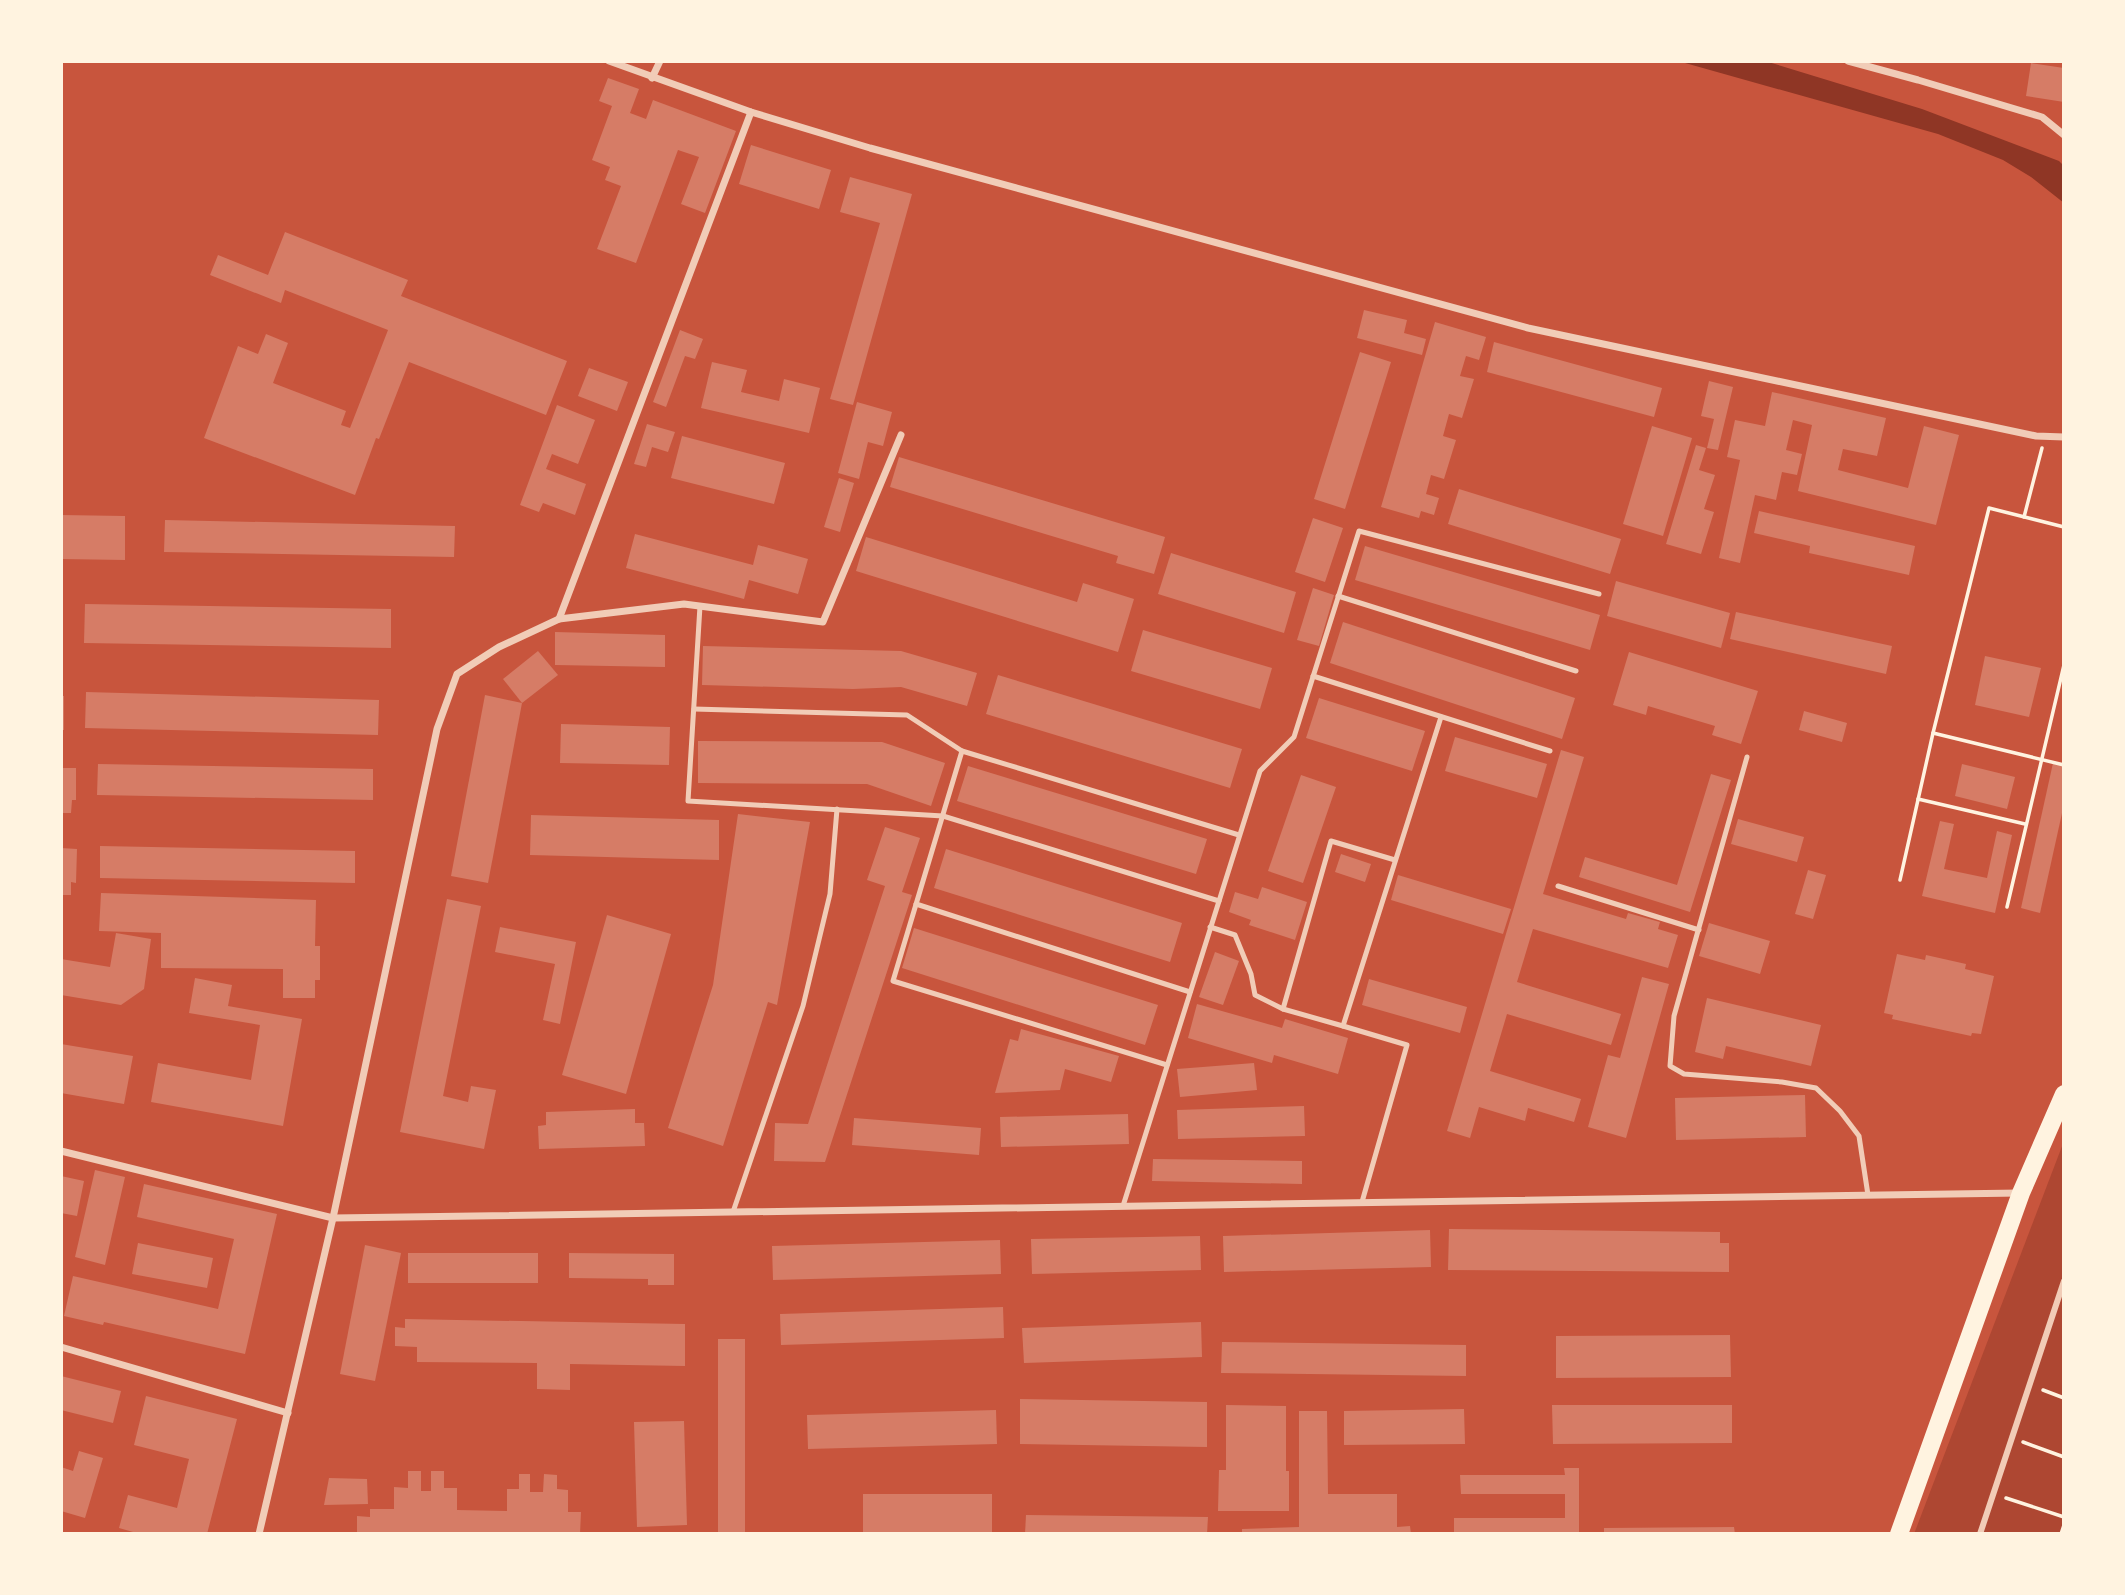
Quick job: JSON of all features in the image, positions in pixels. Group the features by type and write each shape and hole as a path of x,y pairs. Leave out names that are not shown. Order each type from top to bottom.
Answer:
{"main road":[{"path":"1899,1534 2021,1193 2064,1094"}],"street":[{"path":"609,61 751,112 870,148 1528,328 1945,417 2064,438"},
{"path":"652,78 660,61"},
{"path":"1848,61 1918,79 2042,117 2064,135"},
{"path":"559,619 751,112"},
{"path":"259,1534 333,1217 437,729 457,674 499,647 559,619 684,604 823,622 901,435"},
{"path":"61,1151 333,1217 2021,1193"},
{"path":"1980,1534 2064,1281"},
{"path":"61,1347 288,1413"}],"lane":[{"path":"1123,1206 1260,771 1294,737 1359,531 1599,594"},
{"path":"1338,596 1576,671"},
{"path":"699,606 688,801 943,816 1219,901"},
{"path":"1313,676 1550,751"},
{"path":"694,709 907,715 962,751 1239,835"},
{"path":"1342,1026 1441,717"},
{"path":"962,751 893,981 1167,1065"},
{"path":"1748,757 1674,1016 1670,1066 1684,1074 1782,1082 1816,1088 1840,1111 1859,1136 1868,1195"},
{"path":"733,1212 803,1006 830,894 837,809"},
{"path":"1283,1009 1331,842 1395,860"},
{"path":"1558,886 1699,930"},
{"path":"916,904 1190,992"},
{"path":"1210,927 1235,935 1251,974 1255,995 1283,1009 1407,1045 1362,1202"}],"path":[{"path":"2024,517 2045,436"},
{"path":"1900,880 1933,733 1989,508 2064,527"},
{"path":"2007,907 2064,665"},
{"path":"1933,733 2064,765"},
{"path":"1918,799 2025,824"},
{"path":"2029,1386 2064,1398"},
{"path":"2012,1439 2064,1457"},
{"path":"1994,1494 2064,1517"},
{"path":"2061,1534 2064,1525"}],"shaded area":[{"path":"1678,61 1765,61 1922,109 2059,161 2064,166 2064,203 2031,177 2003,160 1938,134"},
{"path":"2064,1141 2064,1534 1914,1534"}],"building":[{"path":"2031,63 2064,68 2064,102 2026,96"},
{"path":"608,78 639,89 630,113 646,119 653,100 736,131 705,213 681,204 699,157 678,150 636,263 597,249 621,186 605,180 610,167 592,160 612,106 599,101"},
{"path":"751,145 831,170 819,209 739,184"},
{"path":"850,177 912,194 853,405 830,399 880,223 840,212"},
{"path":"285,232 408,280 401,296 567,361 546,415 409,362 355,495 204,438 238,346 258,354 266,334 288,343 273,383 346,411 341,425 350,428 388,330 285,290 281,303 210,275 218,255 268,275"},
{"path":"1364,310 1407,320 1404,333 1426,339 1422,355 1357,338"},
{"path":"1435,322 1486,337 1479,360 1466,356 1460,376 1474,379 1462,418 1449,414 1443,436 1456,440 1444,479 1431,475 1426,494 1439,498 1434,515 1421,511 1419,518 1381,507"},
{"path":"680,330 703,339 695,359 685,356 666,407 653,402"},
{"path":"1494,342 1662,388 1654,417 1487,372"},
{"path":"1360,352 1391,362 1345,509 1314,499"},
{"path":"712,362 747,370 741,392 779,401 784,379 820,388 809,433 701,408"},
{"path":"589,368 628,382 617,411 578,396"},
{"path":"1709,381 1733,387 1718,450 1707,448 1714,419 1701,416"},
{"path":"1772,392 1886,418 1877,456 1843,449 1838,470 1908,488 1924,426 1959,435 1936,525 1798,491 1812,425 1793,420 1786,450 1802,454 1797,475 1782,472 1776,500 1755,495 1740,563 1719,558 1740,460 1727,457 1735,420 1765,426"},
{"path":"857,402 892,412 883,446 868,442 859,479 838,473"},
{"path":"557,405 595,420 578,464 552,454 546,469 586,484 575,515 543,503 539,512 520,505"},
{"path":"647,424 675,432 668,452 652,447 646,467 634,464"},
{"path":"1652,426 1692,438 1663,536 1623,524"},
{"path":"682,436 785,463 774,504 671,478"},
{"path":"1696,445 1706,448 1699,470 1715,475 1704,509 1714,512 1701,554 1666,544"},
{"path":"899,457 1165,537 1154,574 1116,563 1118,556 890,487"},
{"path":"839,478 854,483 840,532 824,527"},
{"path":"1459,489 1621,539 1610,574 1448,524"},
{"path":"1759,511 1915,546 1909,575 1809,553 1810,546 1754,533"},
{"path":"61,515 125,516 125,560 61,559"},
{"path":"1313,518 1343,528 1325,582 1295,572"},
{"path":"165,520 455,526 454,557 164,552"},
{"path":"635,534 753,565 758,545 808,559 798,594 749,580 744,599 626,568"},
{"path":"866,537 1077,602 1083,583 1134,599 1118,652 856,571"},
{"path":"1365,546 1600,615 1590,650 1355,580"},
{"path":"1171,553 1296,592 1284,633 1158,594"},
{"path":"1616,581 1730,613 1721,648 1607,616"},
{"path":"1313,588 1334,595 1319,646 1297,640"},
{"path":"85,604 391,609 391,648 84,643"},
{"path":"1736,612 1892,646 1886,674 1730,639"},
{"path":"1343,622 1575,698 1562,739 1330,663"},
{"path":"1143,630 1272,668 1260,709 1131,671"},
{"path":"555,632 665,635 665,667 555,665"},
{"path":"703,646 901,651 977,673 967,706 901,687 853,689 702,685"},
{"path":"538,651 558,675 522,703 503,679"},
{"path":"1629,652 1758,691 1741,744 1712,735 1715,726 1648,706 1646,715 1613,705"},
{"path":"1985,656 2041,668 2029,717 1975,705"},
{"path":"998,675 1242,749 1230,788 986,714"},
{"path":"86,692 379,700 378,735 85,728"},
{"path":"485,695 522,703 488,883 451,876"},
{"path":"61,696 64,696 64,730 61,730"},
{"path":"1319,698 1425,731 1412,771 1306,738"},
{"path":"1804,711 1847,723 1842,742 1799,730"},
{"path":"561,724 670,727 669,765 560,763"},
{"path":"1455,737 1547,764 1537,798 1445,771"},
{"path":"698,741 882,742 945,763 931,806 867,784 698,783"},
{"path":"1561,750 1584,757 1543,894 1626,919 1628,913 1660,922 1658,929 1678,935 1668,968 1533,929 1517,982 1621,1014 1611,1045 1507,1014 1490,1071 1581,1099 1574,1122 1528,1108 1525,1121 1479,1107 1470,1138 1447,1131"},
{"path":"2053,763 2064,766 2064,804 2040,913 2021,908"},
{"path":"98,764 373,769 373,800 97,795"},
{"path":"1962,764 2015,777 2007,809 1955,796"},
{"path":"968,766 1207,839 1196,874 957,801"},
{"path":"61,768 76,768 76,800 72,800 71,813 61,813"},
{"path":"1711,774 1731,780 1690,912 1579,877 1585,857 1677,885"},
{"path":"1301,775 1336,787 1303,883 1268,871"},
{"path":"738,814 810,822 777,1005 768,1002 723,1146 668,1128 713,985"},
{"path":"531,815 719,820 719,860 530,855"},
{"path":"1738,819 1804,837 1797,862 1731,844"},
{"path":"1940,821 1954,824 1944,869 1987,878 1997,831 2012,835 1995,913 1922,896"},
{"path":"885,827 920,838 902,892 912,895 825,1162 774,1161 775,1123 808,1124 885,886 867,880"},
{"path":"100,846 355,851 355,883 100,878"},
{"path":"61,848 77,849 76,883 71,882 71,895 61,895"},
{"path":"946,849 1182,923 1170,962 934,888"},
{"path":"1341,854 1371,864 1365,882 1335,872"},
{"path":"1808,870 1826,875 1813,919 1795,914"},
{"path":"1398,875 1511,909 1503,934 1391,900"},
{"path":"1262,887 1307,902 1295,940 1249,925 1251,920 1229,912 1235,892 1258,899"},
{"path":"101,893 316,900 315,946 320,946 320,980 315,980 315,998 283,998 283,969 161,968 161,933 99,931"},
{"path":"447,899 481,906 443,1096 468,1102 471,1086 496,1090 484,1149 400,1132"},
{"path":"607,915 671,934 626,1094 562,1075"},
{"path":"1709,923 1770,941 1760,974 1699,956"},
{"path":"500,927 576,942 560,1024 543,1020 555,964 495,952"},
{"path":"914,928 1158,1005 1145,1045 902,968"},
{"path":"116,933 151,939 144,989 121,1005 61,995 61,959 110,967"},
{"path":"1215,952 1239,961 1223,1005 1199,997"},
{"path":"1897,954 1925,960 1926,955 1966,964 1965,969 1994,976 1981,1034 1972,1033 1971,1036 1892,1019 1893,1015 1884,1013"},
{"path":"1642,977 1669,984 1626,1138 1588,1127 1608,1055 1620,1058"},
{"path":"195,978 232,985 228,1006 302,1019 283,1126 151,1102 158,1063 251,1080 260,1025 189,1013"},
{"path":"1369,979 1467,1007 1460,1033 1362,1005"},
{"path":"1707,998 1821,1025 1811,1066 1726,1046 1723,1059 1695,1052"},
{"path":"1197,1004 1282,1028 1285,1019 1348,1038 1338,1074 1274,1055 1272,1063 1188,1038"},
{"path":"1021,1029 1119,1056 1111,1082 1065,1069 1060,1090 995,1093 1010,1039 1018,1041"},
{"path":"61,1044 133,1056 124,1104 61,1093"},
{"path":"1254,1063 1257,1090 1180,1097 1177,1069"},
{"path":"1805,1095 1806,1137 1676,1140 1675,1098"},
{"path":"1304,1106 1305,1136 1178,1139 1177,1110"},
{"path":"635,1109 635,1123 644,1123 645,1146 539,1149 538,1126 546,1125 546,1112"},
{"path":"1128,1114 1129,1144 1001,1147 1000,1117"},
{"path":"854,1118 981,1128 979,1155 852,1145"},
{"path":"1153,1159 1302,1161 1302,1184 1152,1181"},
{"path":"95,1170 125,1177 105,1265 75,1257"},
{"path":"61,1176 84,1181 77,1216 61,1213"},
{"path":"144,1184 277,1214 245,1354 104,1322 103,1325 64,1316 73,1276 218,1309 234,1239 137,1217"},
{"path":"1449,1229 1720,1232 1720,1243 1729,1243 1729,1272 1448,1270"},
{"path":"1430,1230 1431,1267 1224,1272 1223,1236"},
{"path":"1200,1236 1201,1270 1032,1274 1031,1239"},
{"path":"1000,1240 1001,1274 773,1280 772,1246"},
{"path":"138,1243 213,1258 207,1288 132,1274"},
{"path":"365,1245 401,1253 375,1381 340,1374"},
{"path":"408,1253 538,1253 538,1283 408,1283"},
{"path":"569,1253 674,1254 674,1285 648,1285 648,1279 569,1278"},
{"path":"1003,1307 1004,1338 781,1345 780,1314"},
{"path":"405,1319 685,1324 685,1366 570,1364 570,1390 537,1389 537,1363 417,1362 417,1347 395,1346 395,1327 405,1328"},
{"path":"1201,1322 1202,1357 1024,1363 1022,1328"},
{"path":"1730,1335 1731,1377 1556,1378 1556,1336"},
{"path":"718,1339 745,1339 745,1534 718,1534"},
{"path":"1222,1342 1466,1345 1466,1376 1221,1373"},
{"path":"61,1376 121,1391 113,1423 61,1410"},
{"path":"146,1396 237,1419 207,1534 140,1534 119,1528 128,1495 177,1508 189,1459 134,1445"},
{"path":"1020,1399 1207,1402 1207,1447 1020,1444"},
{"path":"1226,1405 1286,1406 1289,1511 1218,1511 1219,1470 1226,1470"},
{"path":"1552,1405 1732,1405 1732,1443 1553,1444"},
{"path":"1464,1409 1465,1444 1344,1445 1344,1411"},
{"path":"996,1410 997,1444 808,1449 807,1415"},
{"path":"1299,1411 1327,1411 1328,1494 1397,1494 1397,1527 1410,1526 1411,1534 1242,1534 1242,1529 1299,1527"},
{"path":"684,1421 687,1525 637,1527 634,1422"},
{"path":"79,1451 103,1458 85,1518 61,1511 61,1467 73,1471"},
{"path":"1564,1468 1579,1468 1579,1534 1454,1534 1454,1518 1565,1518 1565,1494 1461,1494 1460,1475 1565,1475"},
{"path":"408,1471 421,1471 421,1491 431,1491 431,1471 444,1471 444,1488 457,1488 457,1510 507,1511 507,1489 519,1489 519,1474 530,1474 530,1492 543,1492 544,1474 557,1475 557,1489 568,1490 568,1512 581,1512 580,1534 357,1534 357,1516 370,1517 370,1509 394,1509 394,1487 408,1488"},
{"path":"329,1478 367,1479 368,1504 324,1505"},
{"path":"863,1494 992,1494 992,1534 863,1534"},
{"path":"1026,1515 1208,1517 1207,1534 1025,1534"},
{"path":"1734,1527 1735,1534 1604,1534 1604,1528"}]}
